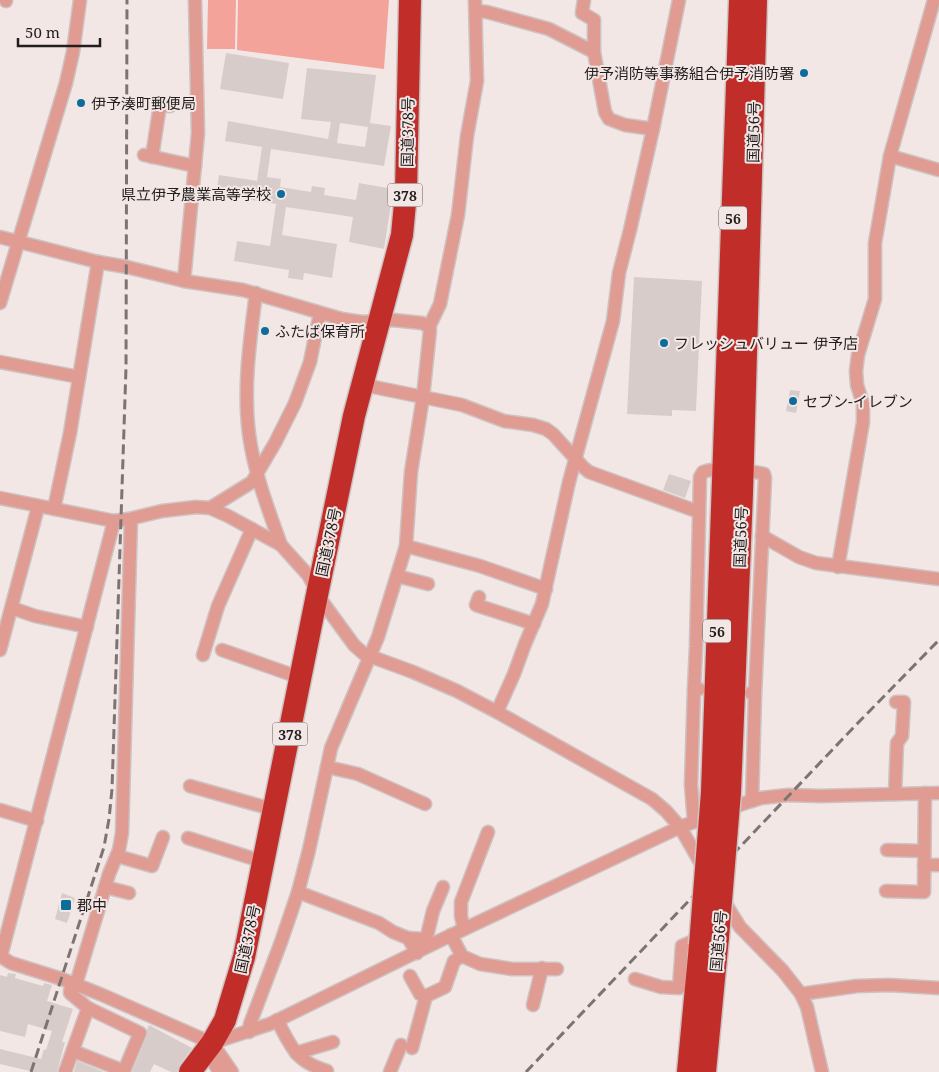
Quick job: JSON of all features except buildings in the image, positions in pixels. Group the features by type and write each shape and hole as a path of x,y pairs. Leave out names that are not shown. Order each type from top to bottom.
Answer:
{"highway":[{"name":"国道378号","path":"190,1072 212,1043 225,1020 237,984 264,862 354,416 364,385 402,234 410,0"},
{"name":"国道56号","path":"732,470 740,0"},
{"name":"国道56号","path":"705,1072 709,941 721,792 732,470 756,0"},
{"name":"国道56号","path":"688,1072 709,941"}],"street":[{"path":"0,303 66,83 73,52 80,0"},
{"path":"184,281 198,134 195,0"},
{"path":"584,0 582,13 594,20 594,52 605,112 609,119 625,125 653,129"},
{"path":"497,712 542,604 546,589 569,482 612,321 619,273 653,129 680,0"},
{"path":"838,567 862,422 863,404 857,385 856,371 858,355 874,299 875,243 890,156 934,0"},
{"path":"428,327 440,304 458,215 467,136 477,81 475,6 487,12 549,29 594,52"},
{"path":"170,106 160,105 148,156 195,166"},
{"path":"890,156 939,170"},
{"path":"0,237 98,262 128,266 184,281 226,286 256,293 348,320 393,320 422,323 430,330 424,397 413,457 406,546 370,657 336,734 298,892 250,1024 249,1032"},
{"path":"54,510 70,433 98,262"},
{"path":"256,293 248,360 247,399 250,434 264,498 281,545"},
{"path":"210,508 252,482 258,474 295,403 310,362 320,313"},
{"path":"0,362 79,377"},
{"path":"364,385 462,405 504,421 546,429 589,472 699,512"},
{"path":"694,822 691,785 697,689 696,647 700,477 703,472 709,470 732,470 764,474 753,693 752,801"},
{"path":"0,498 114,521 131,519 162,511 196,507 210,508 281,545 308,575 318,590 324,604 354,645 364,654 457,691 652,799 680,827 738,923 783,971 801,994 807,1007 822,1072"},
{"path":"0,650 38,507"},
{"path":"72,1051 124,1071 140,1033 88,1008 70,993 112,864 117,856 122,833 131,519"},
{"path":"114,521 3,961 74,984 212,1043 232,1072"},
{"path":"203,655 218,606 252,529"},
{"path":"762,536 799,557 816,563 939,579"},
{"path":"406,546 480,566 546,589"},
{"path":"397,576 428,584"},
{"path":"479,597 476,605 534,624"},
{"path":"12,608 35,616 87,628"},
{"path":"222,650 300,678"},
{"path":"895,794 897,743 902,736 904,702 896,702"},
{"path":"327,766 358,774 425,804"},
{"path":"190,786 274,810"},
{"path":"886,891 924,892 925,793"},
{"path":"212,1043 249,1032 277,1020 451,935 680,827 752,801 788,795 939,793"},
{"path":"0,810 37,821"},
{"path":"464,929 460,916 461,902 488,832"},
{"path":"117,856 152,866 163,837"},
{"path":"188,838 264,862"},
{"path":"887,850 924,851"},
{"path":"924,865 939,865"},
{"path":"105,887 129,893"},
{"path":"298,892 379,923 393,932 408,938 419,940 424,939 426,936 432,911 442,887"},
{"path":"635,979 661,987 679,988 682,946 738,923"},
{"path":"451,935 462,956 480,964 512,969 558,969"},
{"path":"408,938 417,952"},
{"path":"410,976 420,994 426,996 445,987 454,961 462,956"},
{"path":"533,1005 542,968"},
{"path":"801,994 857,986 889,985 939,988"},
{"path":"390,1072 408,1047 426,996"},
{"path":"65,1072 88,1008"},
{"path":"277,1020 296,1053 312,1066 327,1071"},
{"path":"296,1053 333,1042"},
{"path":"212,1043 212,1059 220,1072"}],"shaded area":[{"path":"208,0 236,0 235,49 207,49"},
{"path":"238,0 389,0 384,69 237,50"}],"railway":[{"path":"31,1072 104,847 112,789 126,368 127,0"},
{"path":"526,1072 939,640"}],"place":[{"name":"伊予消防等事務組合伊予消防署","path":"804,73"},
{"name":"伊予湊町郵便局","path":"81,103"},
{"name":"県立伊予農業高等学校","path":"281,194"},
{"name":"ふたば保育所","path":"265,331"},
{"name":"フレッシュバリュー 伊予店","path":"664,343"},
{"name":"セブン-イレブン","path":"793,401"},
{"name":"郡中","path":"66,905"}]}
